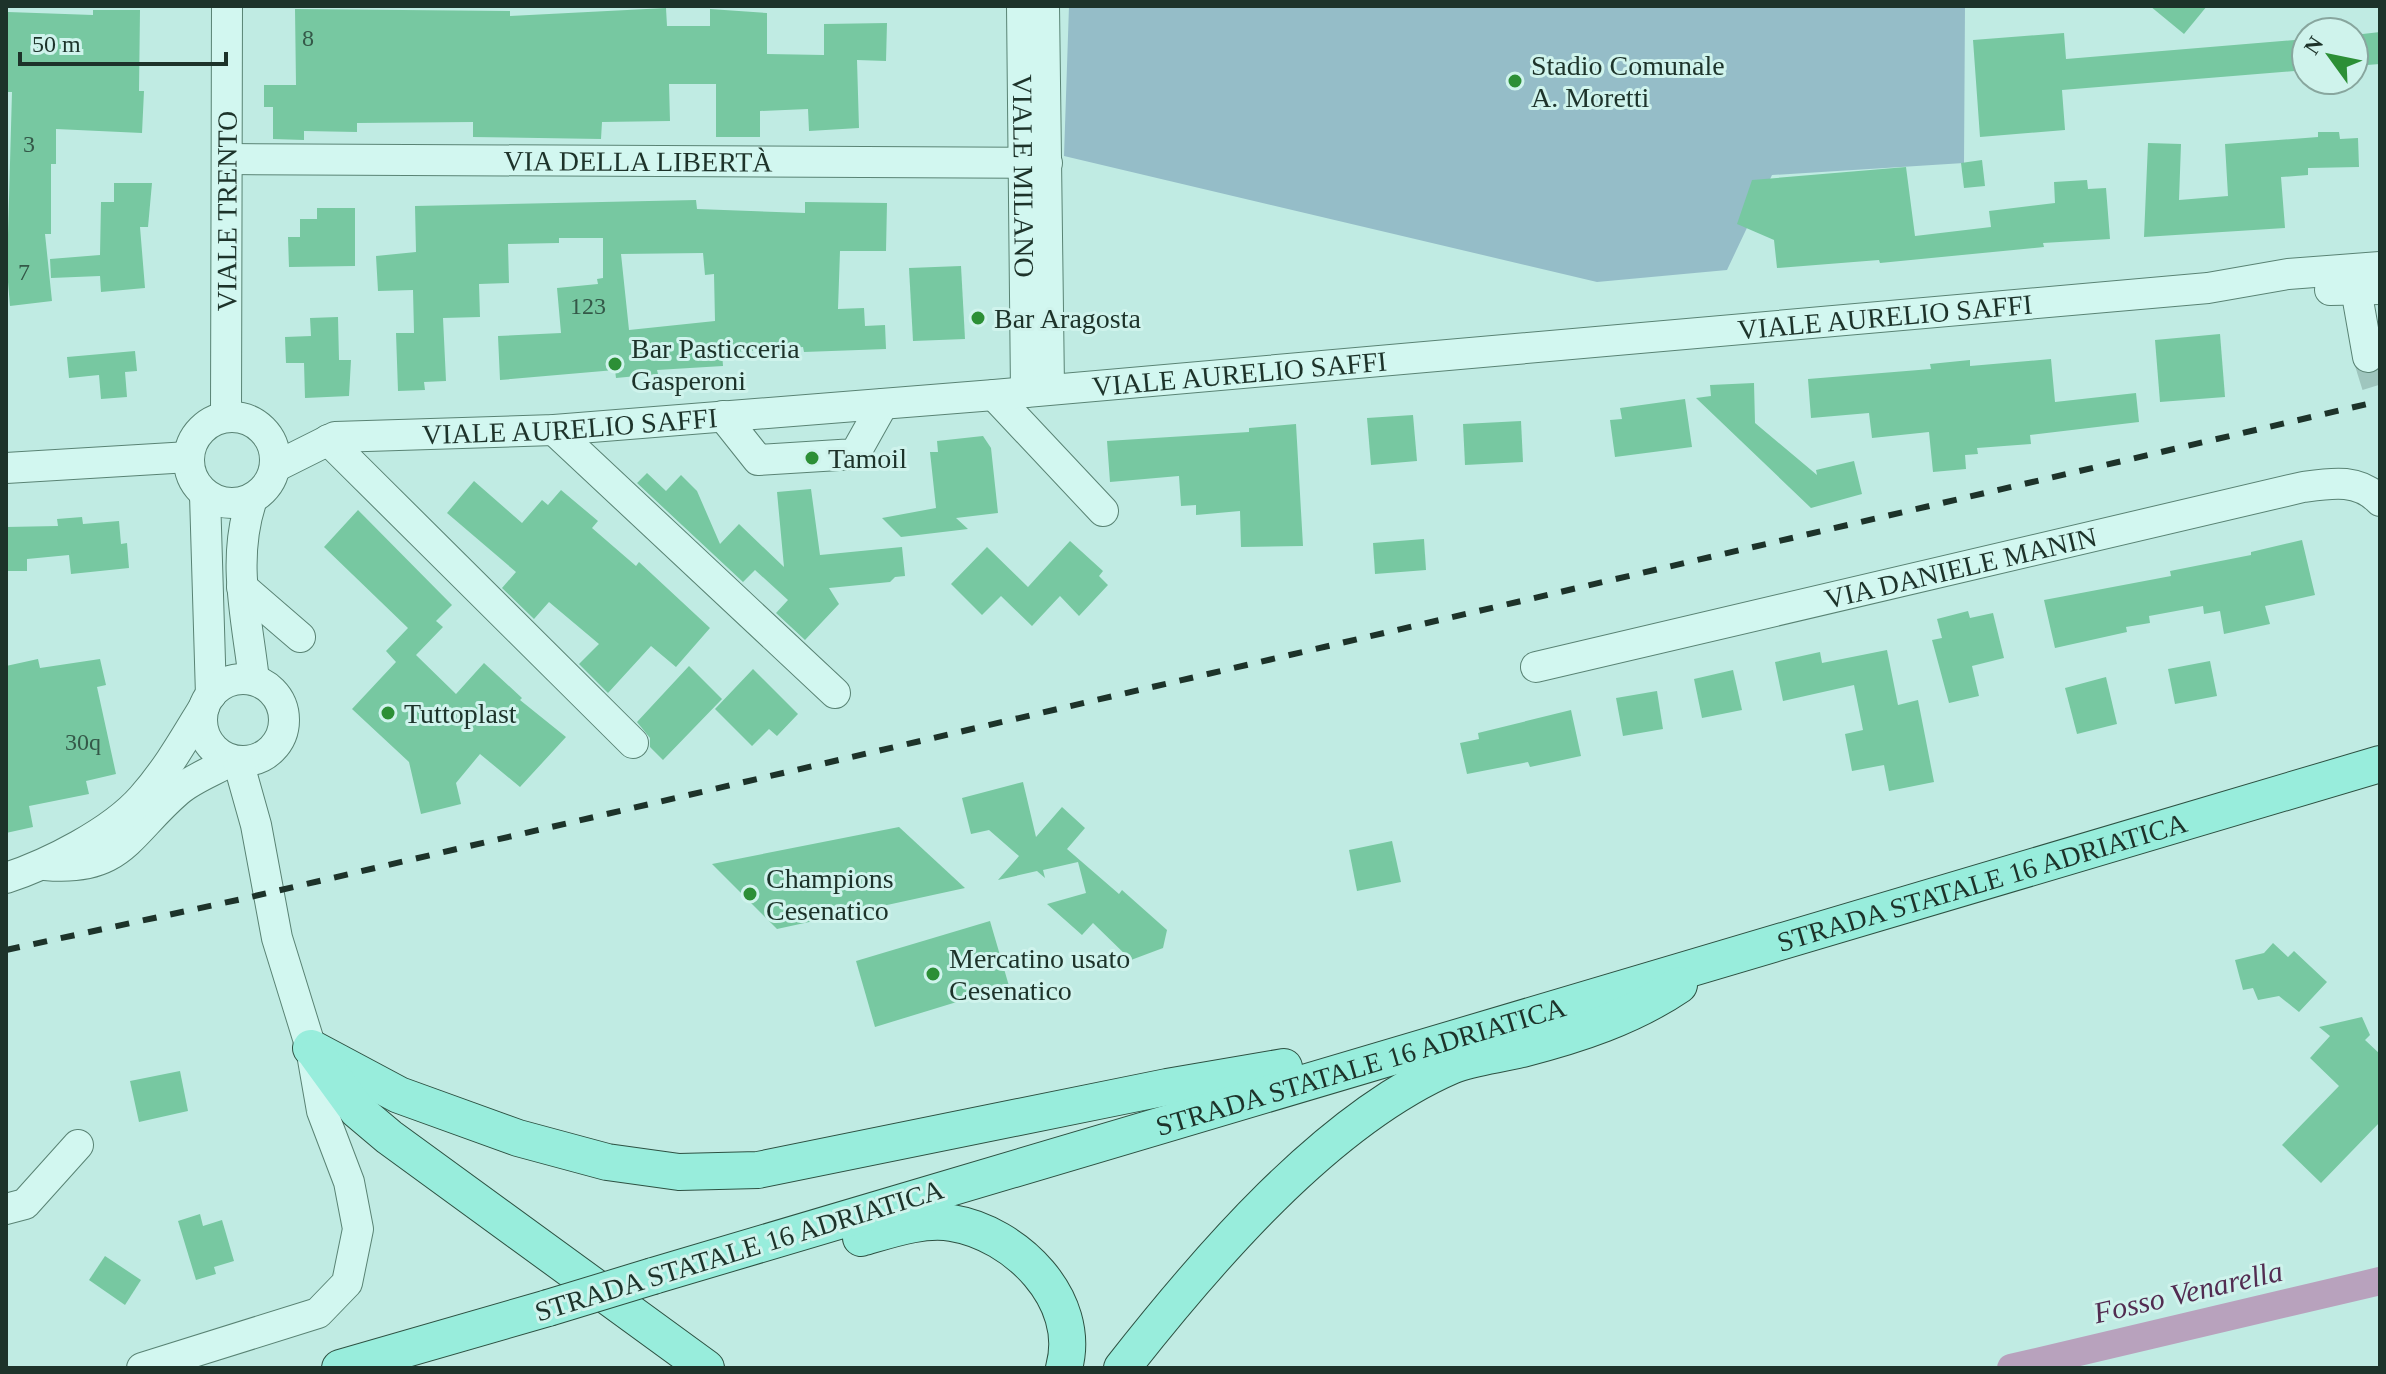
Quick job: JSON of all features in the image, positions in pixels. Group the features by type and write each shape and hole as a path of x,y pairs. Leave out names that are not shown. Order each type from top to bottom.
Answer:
{"main road":[{"name":"STRADA STATALE 16 ADRIATICA","path":"340,1368 2380,764"},
{"path":"1122,1368 1200,1275 1292,1179 1353,1122 1419,1081 1455,1064 1580,1033 1621,1016 1660,998 1718,959"},
{"path":"311,1048 399,1095 518,1138 607,1162 679,1172 758,1170 1167,1087 1439,1041"},
{"path":"311,1048 357,1110 389,1137 706,1368"},
{"path":"653,1276 726,1277 903,1226 949,1222 988,1232 1028,1258 1056,1302 1067,1333 1064,1368"}],"street":[{"name":"VIALE TRENTO","path":"226,417 227,6"},
{"name":"VIALE MILANO","path":"1022,6 1037,162"},
{"name":"VIALE MILANO","path":"1038,390 1037,162 1044,6"},
{"name":"VIA DELLA LIBERTÀ","path":"228,159 1037,162"},
{"name":"VIALE AURELIO SAFFI","path":"275,467 332,439 554,430 994,395 2208,288 2288,274 2380,267"},
{"name":"VIALE AURELIO SAFFI","path":"2208,288 2293,292 2368,289"},
{"path":"2368,289 2368,357"},
{"path":"994,395 1103,511"},
{"path":"723,416 758,460 855,454 883,404"},
{"path":"254,680 240,552 252,499 271,480 275,454 263,430 252,422 226,417 200,430 189,457 190,471 205,495 207,701 202,720 210,745 235,760 249,761 269,752"},
{"path":"263,430 332,439 633,743"},
{"path":"554,430 835,693"},
{"path":"6,468 189,457"},
{"name":"VIA DANIELE MANIN","path":"1536,667 2303,487 2339,482 2369,489 2380,501"},
{"path":"205,495 228,504 252,499"},
{"path":"242,587 300,637"},
{"path":"6,878 45,865 141,799 177,753 207,701 230,681 254,680 276,694 285,718 283,731 269,752 256,825"},
{"path":"142,1368 318,1313 347,1283 358,1229 349,1182 322,1111 311,1048 277,938 256,825 235,760"},
{"path":"45,865 74,868 105,858 133,839 181,788 235,760"},
{"path":"6,1209 25,1204 78,1145"}],"shaded area":[{"name":"Stadio Comunale A. Moretti","path":"1069,6 1965,6 1964,163 1772,175 1727,270 1597,282 1064,156"}],"building":[{"path":"2150,6 2207,6 2184,34"},
{"path":"666,8 667,26 710,26 710,9 767,13 767,54 824,55 824,24 887,23 886,61 857,60 859,128 809,131 808,109 760,111 760,137 716,137 716,84 669,84 670,121 602,122 601,139 473,137 473,122 357,123 357,132 304,131 304,140 273,139 273,107 264,107 264,85 296,85 295,9 510,11 510,16"},
{"path":"93,10 140,10 139,91 144,91 142,133 56,129 56,164 51,164 51,234 45,234 52,301 10,306 7,270 12,92 6,92 8,12 93,15"},
{"path":"2380,32 2380,64 2370,65 2370,33"},
{"path":"2064,33 2066,59 2290,40 2290,71 2062,90 2065,130 1980,137 1973,40"},
{"path":"2318,132 2339,132 2340,139 2358,138 2359,167 2308,168 2308,175 2281,177 2285,228 2144,237 2148,143 2181,144 2179,200 2228,196 2225,144 2318,137"},
{"path":"1982,160 1985,186 1964,188 1961,163"},
{"path":"1906,167 1915,236 1991,227 1989,211 2055,203 2054,182 2087,180 2088,189 2106,188 2110,239 2043,243 2044,247 1880,263 1879,260 1777,268 1774,240 1737,224 1752,180"},
{"path":"114,183 152,183 148,227 140,227 145,288 101,292 100,276 51,278 50,259 100,255 101,202 114,202"},
{"path":"696,200 697,209 805,213 805,202 887,203 886,251 840,251 838,309 864,308 865,326 885,325 886,349 804,352 803,347 722,353 723,366 657,370 658,374 616,378 615,370 500,380 498,336 561,333 557,288 598,284 597,279 603,278 603,238 559,238 559,243 508,244 509,283 479,284 480,317 443,318 446,381 424,382 425,390 398,391 396,333 414,333 413,290 378,291 376,256 416,252 415,206","holes":["703,253 705,275 714,274 715,321 629,330 621,254"]},
{"path":"317,208 355,208 355,266 289,267 288,237 300,237 300,219 317,219"},
{"path":"961,266 965,339 913,341 909,268"},
{"path":"338,317 339,360 351,360 349,396 305,398 304,363 286,363 285,337 311,336 310,318"},
{"path":"2220,334 2225,397 2160,402 2155,340"},
{"path":"135,351 137,371 125,372 127,397 101,399 99,375 69,378 67,357"},
{"path":"2051,359 2055,402 2136,393 2139,422 2030,435 2031,444 1977,448 1978,454 1965,455 1966,469 1933,472 1929,432 1872,438 1869,413 1811,418 1808,379 1931,369 1930,364 1970,360 1970,366"},
{"path":"1754,383 1755,423 1817,475 1816,470 1854,461 1862,494 1811,508 1696,398 1711,396 1710,385"},
{"path":"1685,399 1692,447 1615,457 1610,420 1622,419 1620,408"},
{"path":"1413,415 1417,461 1371,465 1367,418"},
{"path":"1521,421 1523,462 1465,465 1463,424"},
{"path":"1296,424 1303,546 1241,547 1240,511 1196,515 1196,505 1181,506 1179,476 1110,482 1107,441 1249,432 1249,428"},
{"path":"983,436 991,448 998,513 956,518 968,529 901,537 882,518 936,508 930,452 938,452 937,441"},
{"path":"647,473 666,491 681,475 697,491 720,544 739,524 784,567 777,492 811,489 820,555 902,547 905,576 895,577 890,582 829,588 839,604 805,640 776,613 788,600 755,570 743,582 637,483"},
{"path":"474,481 522,523 542,500 548,505 561,490 598,521 592,528 636,566 639,562 710,628 676,667 651,646 608,693 579,664 599,644 549,602 534,619 502,588 516,572 447,513"},
{"path":"358,510 452,605 436,621 443,627 416,655 456,694 484,663 522,698 520,700 566,737 520,787 480,754 456,783 461,804 421,814 409,762 352,709 396,662 386,651 408,628 324,547"},
{"path":"82,517 83,524 119,521 121,544 127,543 129,568 71,574 69,555 27,559 27,571 6,571 6,527 58,526 57,519"},
{"path":"1424,539 1426,570 1375,574 1373,543"},
{"path":"2302,540 2315,595 2265,606 2270,624 2224,634 2220,611 2204,614 2203,606 2149,616 2150,623 2126,627 2127,632 2055,648 2044,600 2171,576 2170,571 2251,555 2251,552"},
{"path":"1070,541 1103,571 1099,576 1108,585 1079,616 1060,596 1032,626 1001,596 982,615 951,584 987,547 1028,587"},
{"path":"1968,611 1970,618 1993,613 2004,658 1972,666 1979,696 1949,703 1932,640 1942,638 1937,619"},
{"path":"1887,650 1898,705 1918,700 1934,782 1889,791 1884,765 1852,771 1845,734 1863,730 1854,685 1783,701 1775,662 1820,652 1822,663"},
{"path":"38,659 40,668 100,659 106,685 97,687 116,774 86,781 89,794 29,806 33,827 6,833 6,666"},
{"path":"2210,661 2217,696 2175,704 2168,669"},
{"path":"689,666 722,699 663,760 650,747 650,738 637,722"},
{"path":"753,669 798,714 777,736 769,729 752,746 715,709"},
{"path":"1733,670 1742,710 1702,718 1694,679"},
{"path":"2106,677 2117,724 2077,734 2065,688"},
{"path":"1657,691 1663,729 1623,736 1616,698"},
{"path":"1571,710 1581,756 1530,767 1528,762 1467,774 1460,743 1479,739 1478,733"},
{"path":"1023,782 1036,837 1062,807 1085,828 1067,849 1119,894 1122,890 1167,930 1163,948 1131,960 1093,923 1082,935 1047,904 1086,893 1078,862 1043,870 1045,878 1037,871 998,880 1019,856 989,830 971,834 962,798"},
{"path":"899,827 965,888 777,929 712,864"},
{"path":"1392,841 1401,882 1357,891 1349,850"},
{"name":"Mercatino usato Cesenatico","path":"990,921 1009,986 875,1027 856,961"},
{"path":"2273,943 2288,957 2294,951 2327,982 2299,1012 2279,996 2258,1000 2253,988 2243,990 2235,960 2264,953"},
{"path":"2362,1017 2370,1035 2365,1040 2380,1054 2380,1122 2321,1183 2282,1145 2339,1086 2310,1058 2330,1036 2319,1027"},
{"path":"180,1071 188,1111 139,1122 130,1081"},
{"path":"200,1214 203,1226 222,1220 234,1261 214,1267 216,1274 196,1280 178,1221"},
{"path":"105,1256 141,1280 125,1305 89,1280"}],"waterway":[{"name":"Fosso Venarella","path":"2011,1368 2380,1281"}],"tunnel":[{"path":"2368,357 2380,396"}],"railway":[{"path":"6,950 242,899 2380,401"}],"place":[{"name":"Stadio Comunale A. Moretti","path":"1515,81"},
{"name":"Bar Aragosta","path":"978,318"},
{"name":"Bar Pasticceria Gasperoni","path":"615,364"},
{"name":"Tamoil","path":"812,458"},
{"name":"Tuttoplast","path":"388,713"},
{"name":"Champions Cesenatico","path":"750,894"},
{"name":"Mercatino usato Cesenatico","path":"933,974"}]}
